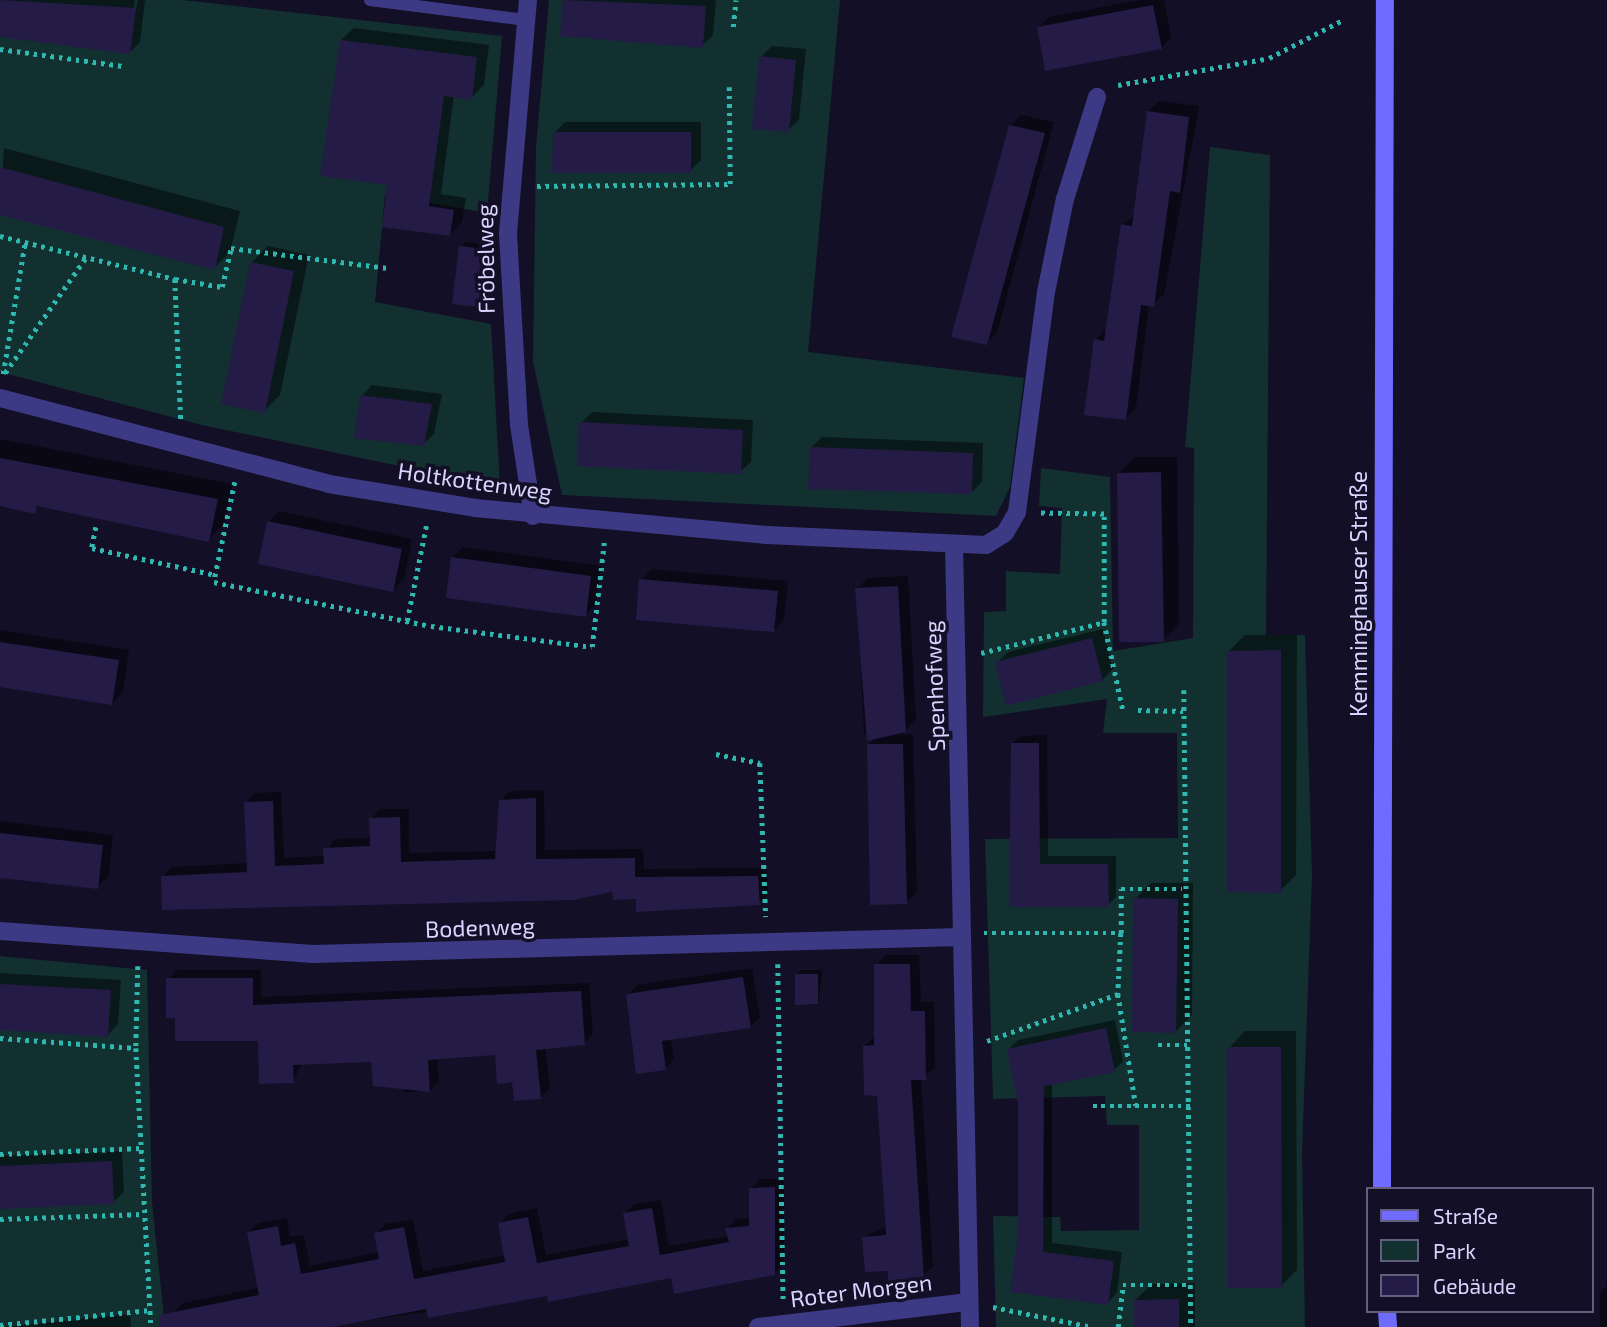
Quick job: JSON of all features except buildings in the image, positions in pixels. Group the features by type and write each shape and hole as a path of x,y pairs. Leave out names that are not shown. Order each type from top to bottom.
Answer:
{"main road":[{"name":"Kemminghauser Straße","path":"1382,1187 1385,0"}],"street":[{"name":"Fröbelweg","path":"528,0 508,186 509,306 533,516"},
{"path":"954,544 986,545 1004,533 1017,512 1046,292 1065,199 1097,97"},
{"name":"Holtkottenweg","path":"0,398 329,484 533,516 954,544"},
{"name":"Spenhofweg","path":"954,544 970,1327"},
{"name":"Bodenweg","path":"0,931 139,944 395,954 962,935"},
{"name":"Roter Morgen","path":"758,1327 969,1302"}],"lane":[{"path":"370,0 526,20"}],"path":[{"path":"733,27 736,0"},
{"path":"1097,97 1127,83 1269,58 1343,20"},
{"path":"0,49 123,66"},
{"path":"508,186 730,184 729,87"},
{"path":"0,236 174,279 222,287 232,248 388,268"},
{"path":"0,388 25,242"},
{"path":"2,378 87,256"},
{"path":"174,279 183,445"},
{"path":"240,460 215,582 407,621 592,647 606,522"},
{"path":"1017,512 1104,514 1104,622 1123,710"},
{"path":"96,527 92,548 216,575"},
{"path":"407,621 425,529"},
{"path":"958,654 1001,650 1104,622"},
{"path":"1182,889 1184,690"},
{"path":"1138,710 1183,711"},
{"path":"716,754 760,763 772,942 783,1324"},
{"path":"1136,1106 1118,994 1121,889 1182,889 1191,897 1191,1327"},
{"path":"962,935 1121,933"},
{"path":"139,944 136,1048 151,1327"},
{"path":"963,1049 1118,994"},
{"path":"0,1038 136,1048"},
{"path":"1158,1045 1191,1045"},
{"path":"1093,1106 1191,1106"},
{"path":"0,1154 141,1148"},
{"path":"0,1219 144,1214"},
{"path":"1118,1327 1123,1285 1191,1285"},
{"path":"969,1302 1092,1327"},
{"path":"0,1325 150,1310"},
{"path":"1063,1321 1067,1327"}],"green space":[{"path":"0,0 183,0 502,36 487,213 385,195 375,302 491,324 500,487 202,425 0,372"},
{"path":"549,0 840,0 808,352 1024,378 1010,487 996,516 562,495 533,362 536,147"},
{"path":"1210,147 1270,155 1266,635 1305,635 1312,875 1302,1153 1305,1327 996,1327 993,1216 1060,1217 1061,1231 1139,1230 1139,1125 1107,1125 1105,1096 993,1099 985,839 1178,838 1177,733 1103,733 1107,699 983,717 984,612 1006,611 1006,571 1060,574 1062,508 1039,506 1041,468 1110,477 1113,651 1193,638 1194,448 1185,447"},
{"path":"0,956 147,970 152,1202 165,1327 0,1327"}]}
